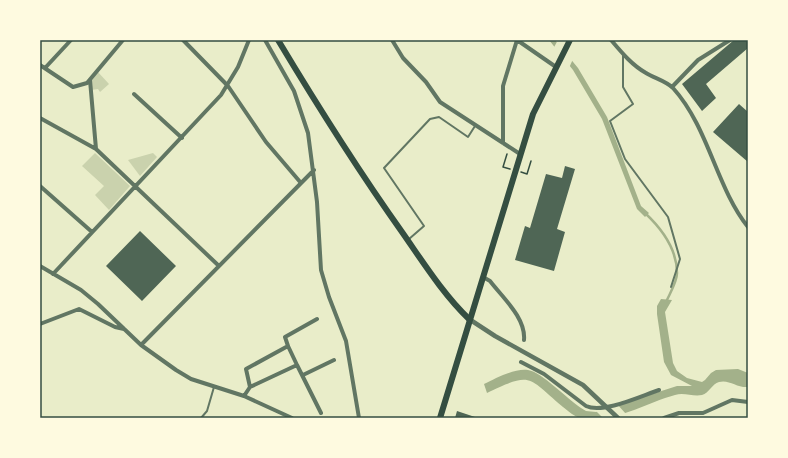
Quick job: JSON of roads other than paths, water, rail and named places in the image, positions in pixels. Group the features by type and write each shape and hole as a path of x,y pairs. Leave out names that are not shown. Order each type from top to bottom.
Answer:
{"main road":[{"path":"278,40 331,127 408,240 452,301 470,319"},
{"path":"440,418 533,114 569,42"}],"street":[{"path":"45,68 71,40"},
{"path":"40,65 73,87 86,83 90,80 123,40"},
{"path":"183,40 228,86 266,142 301,183"},
{"path":"53,274 182,138 228,86 249,40"},
{"path":"265,40 294,91 303,115 311,148 314,170 321,270 329,297 346,341 359,418"},
{"path":"392,40 403,58 426,82 440,102 520,154"},
{"path":"503,143 503,86 517,40 557,65"},
{"path":"611,40 623,55 645,73 672,87 708,146 727,192 748,227"},
{"path":"672,87 698,60 730,40"},
{"path":"90,80 96,149"},
{"path":"134,94 182,138"},
{"path":"40,118 96,149 219,266"},
{"path":"141,345 314,170"},
{"path":"40,186 92,232"},
{"path":"40,266 81,290 141,345 191,379 244,396 292,418"},
{"path":"483,277 490,281 521,322 524,331 524,340"},
{"path":"40,324 79,309 115,327 124,329"},
{"path":"317,319 285,337 321,413"},
{"path":"470,319 494,336 568,375 583,385 618,418"},
{"path":"250,387 246,369 288,346"},
{"path":"303,375 334,360"},
{"path":"521,362 544,374 592,409 622,403 659,390"},
{"path":"244,396 250,387 297,365"},
{"path":"664,418 679,413 703,413 732,400 748,402"}],"lane":[{"path":"623,55 623,87 634,104 610,121 625,159 668,217 680,259 671,287"},
{"path":"408,240 424,226 384,168 430,119 439,117 468,137 475,126"},
{"path":"201,418 206,411 215,386"}],"waterway":[{"path":"645,213 657,225 667,240 671,247 676,264 676,280 666,302"}]}
